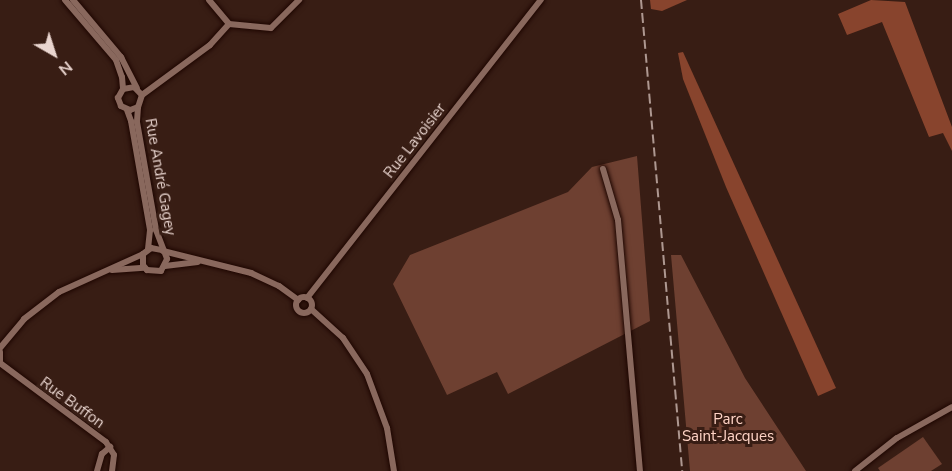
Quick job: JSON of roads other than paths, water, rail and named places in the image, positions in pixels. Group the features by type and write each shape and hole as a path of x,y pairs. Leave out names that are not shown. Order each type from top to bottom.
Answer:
{"street":[{"path":"65,0 116,60 122,77 123,89 118,101 127,110 138,107 142,95 210,45 229,24"},
{"path":"73,0 121,57 142,95"},
{"path":"209,0 229,24 271,28 298,0"},
{"name":"Rue Lavoisier","path":"307,298 541,0"},
{"path":"123,89 130,86 137,88"},
{"name":"Rue André Gagey","path":"138,107 137,122 162,250"},
{"name":"Rue André Gagey","path":"127,110 131,121 150,231 146,252"},
{"path":"603,169 618,220 640,471"},
{"path":"162,250 167,259 165,266"},
{"path":"0,348 24,319 46,301 74,284 146,252 162,250 251,273 279,286 298,300 307,298 311,301 311,309 343,338 367,374 387,428 394,471"},
{"path":"144,268 146,252"},
{"path":"103,271 144,268 154,272 165,266 204,261"},
{"path":"298,300 296,308 299,312 304,314 311,309"},
{"path":"0,352 0,364"},
{"name":"Rue Buffon","path":"0,364 110,447 114,459 112,471"},
{"path":"855,471 897,438 952,407"},
{"path":"97,471 102,454 110,447"}],"railway":[{"path":"641,0 682,471"}],"park label":[{"name":"Parc Saint-Jacques","path":"728,428"}]}
